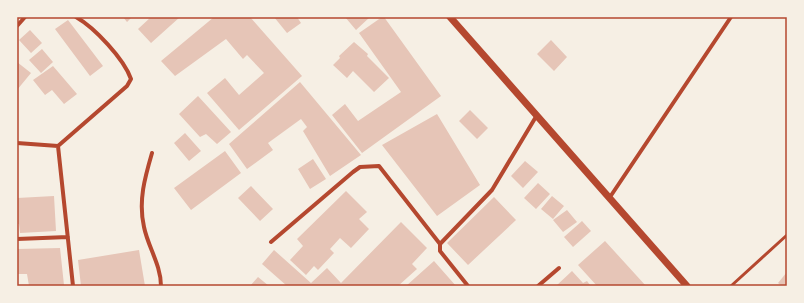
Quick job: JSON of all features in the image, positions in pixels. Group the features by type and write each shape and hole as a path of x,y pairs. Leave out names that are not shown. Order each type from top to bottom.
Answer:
{"street":[{"path":"17,26 25,17"},
{"path":"17,143 58,146 128,86 131,79 124,64 87,23 76,17"},
{"path":"450,17 687,286"},
{"path":"610,197 731,17"},
{"path":"440,244 492,190 537,115"},
{"path":"58,146 73,286"},
{"path":"152,153 142,190 144,226 161,275 162,286"},
{"path":"271,242 360,167 379,166 440,244 440,251 468,286"},
{"path":"17,239 68,237"},
{"path":"538,286 559,268"}],"lane":[{"path":"731,286 787,235"}],"building":[{"path":"123,17 132,17 127,22"},
{"path":"151,17 180,17 151,43 138,29"},
{"path":"214,17 250,17 302,76 239,130 207,93 225,78 239,95 264,73 247,55 243,59 226,39 175,76 161,61"},
{"path":"274,17 297,17 301,23 287,33"},
{"path":"345,17 370,17 356,30"},
{"path":"384,17 441,96 362,153 332,115 345,104 358,121 401,92 359,33"},
{"path":"68,20 103,66 90,76 55,29"},
{"path":"30,30 42,43 31,53 19,40"},
{"path":"551,40 567,57 554,71 537,54"},
{"path":"354,42 368,54 367,56 389,78 374,92 353,71 347,78 333,65 340,58 339,56"},
{"path":"42,49 53,62 41,73 29,60"},
{"path":"17,62 31,73 17,90"},
{"path":"53,66 77,94 64,104 52,90 45,95 33,80"},
{"path":"300,82 361,155 330,176 303,131 307,127 301,119 268,143 273,150 247,169 229,144"},
{"path":"198,96 231,132 217,144 206,134 200,137 179,114"},
{"path":"470,110 488,128 477,139 459,121"},
{"path":"437,114 480,185 437,216 382,145"},
{"path":"185,133 201,151 189,161 174,143"},
{"path":"225,151 241,173 191,210 174,188"},
{"path":"313,159 326,179 310,189 298,169"},
{"path":"525,161 538,172 523,188 511,176"},
{"path":"538,183 550,194 536,209 524,198"},
{"path":"251,186 273,209 260,221 238,198"},
{"path":"346,191 367,212 359,219 369,229 351,248 340,238 330,249 334,253 318,270 314,266 306,275 290,260 303,246 297,239"},
{"path":"54,196 56,231 20,233 19,224 17,224 17,198"},
{"path":"552,196 564,206 553,219 541,209"},
{"path":"494,197 516,220 468,265 447,243"},
{"path":"567,210 577,222 563,232 553,220"},
{"path":"582,221 591,231 573,247 564,237"},
{"path":"401,222 427,248 412,264 417,269 398,286 287,286 262,264 274,250 311,283 327,268 341,283"},
{"path":"605,241 646,286 597,286 578,265"},
{"path":"60,248 64,285 29,286 27,274 17,274 17,249"},
{"path":"139,250 145,286 81,286 78,260"},
{"path":"434,261 456,286 406,286"},
{"path":"572,271 583,283 587,281 590,285 556,286"},
{"path":"787,272 787,286 782,286 778,283"},
{"path":"258,277 269,286 250,286"}]}
